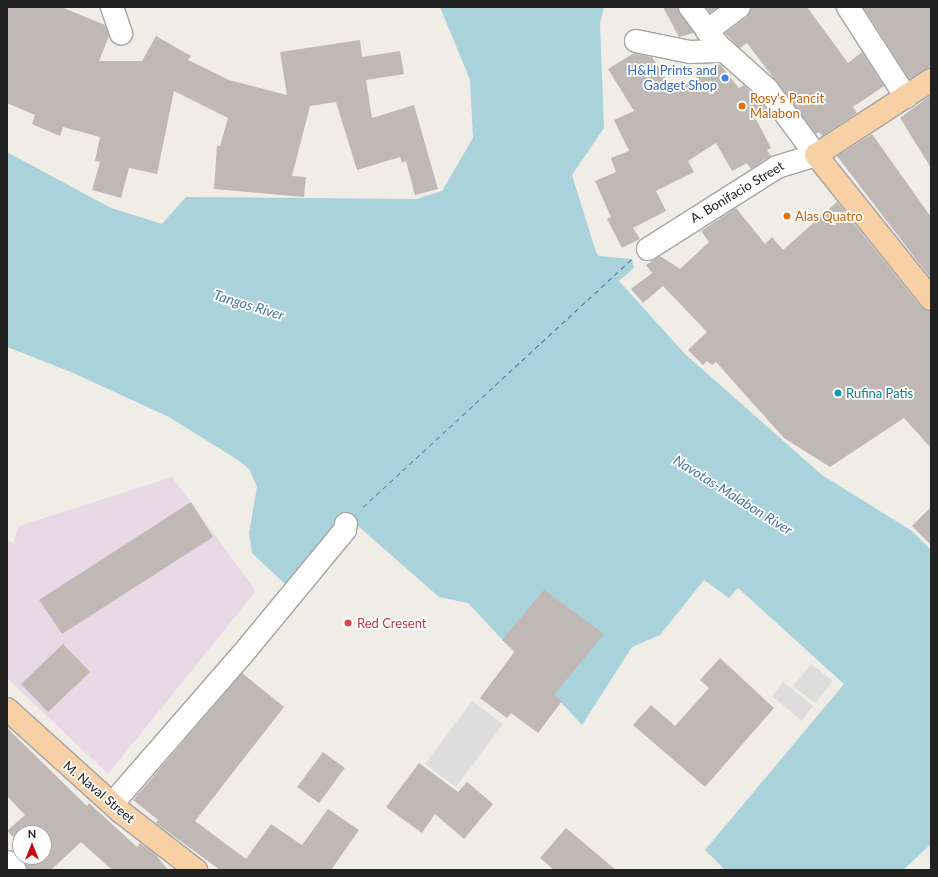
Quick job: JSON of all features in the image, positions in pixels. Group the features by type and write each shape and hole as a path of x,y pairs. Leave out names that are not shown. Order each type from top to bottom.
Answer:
{"main road":[{"name":"A. Bonifacio Street","path":"816,155 931,80"},
{"path":"816,155 931,299"},
{"name":"M. Naval Street","path":"7,709 36,739 196,870"}],"street":[{"path":"112,7 121,33"},
{"path":"690,7 707,31 725,51 767,88 816,155"},
{"path":"707,31 739,7"},
{"path":"848,7 906,97"},
{"path":"636,41 690,52 725,51"},
{"name":"A. Bonifacio Street","path":"648,249 777,167 816,155"},
{"path":"113,803 241,656 345,530 346,524"},
{"path":"7,862 15,870"}],"shaded area":[{"path":"172,477 256,591 108,774 7,678 7,540 13,543 19,526"},
{"path":"811,664 833,681 815,703 793,686"},
{"path":"783,682 813,706 802,721 772,696"},
{"path":"472,701 503,724 456,787 425,764"}],"water":[{"path":"440,7 604,7 600,24 604,128 572,175 596,252 599,256 632,259 634,268 619,281 685,354 822,475 912,531 931,550 931,844 903,870 725,870 705,850 844,684 738,588 729,598 704,580 660,635 632,647 582,725 468,603 439,597 358,526 353,525 291,587 284,583 252,553 249,533 257,487 249,469 238,460 169,417 71,372 7,347 7,152 111,208 162,224 186,197 416,199 442,191 473,138 470,80"}],"building":[{"path":"7,7 61,7 105,25 109,36 99,61 142,61 156,36 191,56 188,60 229,80 287,95 280,52 360,40 362,57 400,51 404,74 366,80 372,118 414,105 438,189 415,195 406,161 402,163 400,157 357,170 336,102 310,106 292,176 306,177 304,197 214,189 217,146 220,146 228,118 174,91 157,174 129,168 121,198 92,190 100,162 95,161 100,137 63,127 60,136 32,124 35,115 7,103"},
{"path":"663,7 678,7 694,33 679,37"},
{"path":"706,7 718,7 710,13"},
{"path":"751,7 807,7 848,63 862,52 884,86 853,107 857,113 822,136 819,132 816,134 747,43 740,48 725,33 747,17"},
{"path":"863,7 931,7 931,68 909,79"},
{"path":"634,53 652,57 673,91 720,64 739,88 744,85 767,110 755,117 771,148 767,150 771,156 751,169 747,163 732,171 716,143 688,161 694,172 656,191 666,211 633,228 640,239 622,248 607,219 611,217 595,181 616,172 611,158 629,151 614,120 634,111 608,69"},
{"path":"931,95 931,168 900,118"},
{"path":"872,134 931,217 931,279 837,156"},
{"path":"837,202 921,307 931,311 931,448 904,418 830,467 784,438 716,362 712,365 707,361 703,365 688,350 707,332 663,286 643,303 631,289 652,273 646,265 660,256 680,269 709,242 701,231 736,208 765,244 772,237 783,250"},
{"path":"191,502 213,537 62,634 39,600"},
{"path":"931,507 931,545 912,526"},
{"path":"544,590 604,634 554,695 562,701 538,733 511,713 507,718 480,698 515,651 502,640"},
{"path":"63,644 90,672 48,712 21,684"},
{"path":"720,658 774,708 705,787 633,725 651,705 675,726 709,688 700,680"},
{"path":"242,673 284,707 195,821 246,859 271,824 302,845 328,809 359,830 331,870 220,870 156,823 158,820 133,800"},
{"path":"7,728 87,806 89,803 137,847 140,843 156,855 168,870 112,870 81,842 51,870 27,870 24,865 52,865 52,825 14,825 25,815 7,796"},
{"path":"323,752 345,768 319,803 297,787"},
{"path":"419,763 458,792 467,782 493,804 464,839 435,814 422,833 386,807"},
{"path":"12,827 12,836 7,831"},
{"path":"566,828 616,870 554,870 540,858"}],"ferry route":[{"path":"363,507 632,259"}],"place":[{"name":"H&H Prints and Gadget Shop","path":"725,78"},
{"name":"Rosy's Pancit Malabon","path":"742,106"},
{"name":"Alas Quatro","path":"787,216"},
{"name":"Rufina Patis","path":"838,393"},
{"name":"Red Cresent","path":"348,623"}],"water label":[{"name":"Tangos River","path":"249,305"},
{"name":"Navotas-Malabon River","path":"733,495"}]}
